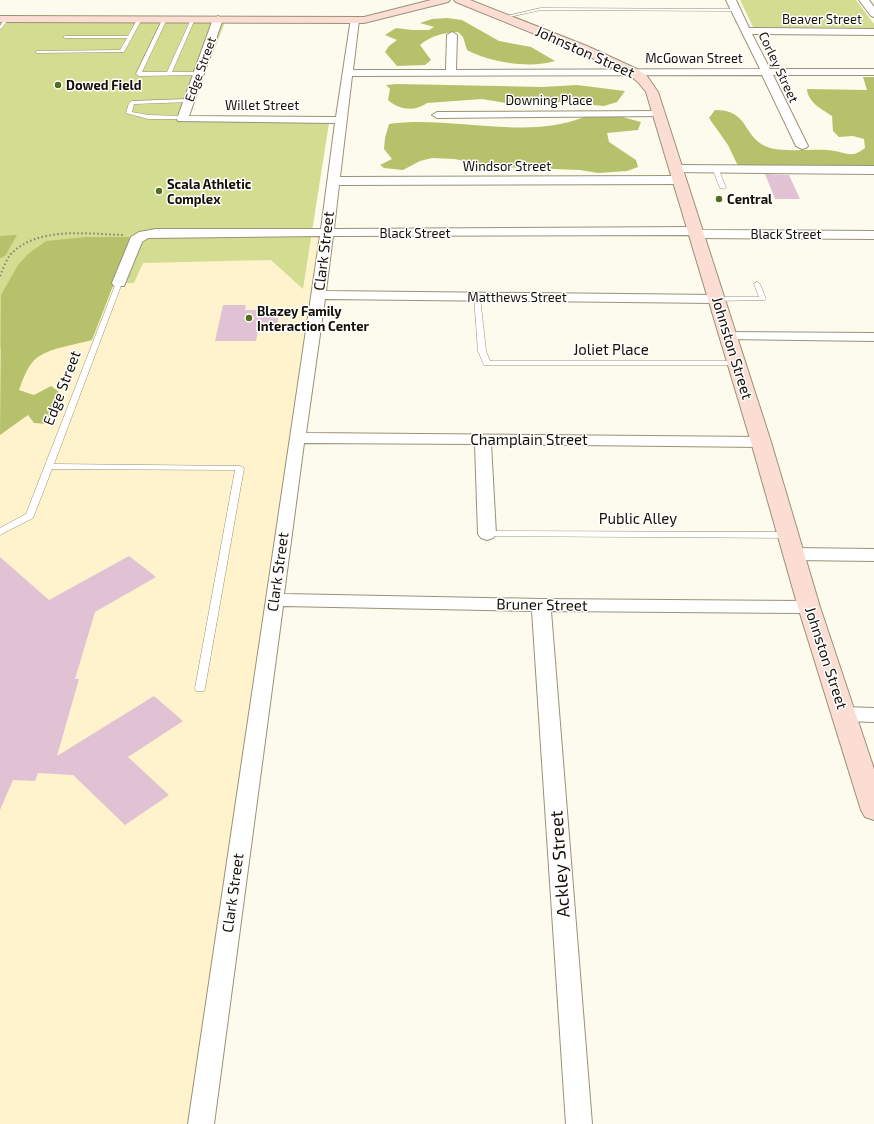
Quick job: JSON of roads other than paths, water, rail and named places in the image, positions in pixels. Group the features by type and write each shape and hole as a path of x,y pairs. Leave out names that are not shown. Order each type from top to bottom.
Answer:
{"main road":[{"path":"1,24 140,19 354,20 370,19 444,0"},
{"name":"Johnston Street","path":"460,0 633,72 649,85 660,114 810,607 874,810"}],"street":[{"name":"Corley Street","path":"731,0 802,146"},
{"path":"864,0 874,14"},
{"name":"Edge Street","path":"182,118 218,20"},
{"name":"Clark Street","path":"201,1124 297,438 319,295 354,20"},
{"name":"Beaver Street","path":"746,32 874,32"},
{"path":"451,73 452,35"},
{"name":"McGowan Street","path":"347,74 874,72"},
{"name":"Downing Place","path":"437,115 660,114"},
{"name":"Willet Street","path":"182,118 341,120"},
{"name":"Windsor Street","path":"334,180 678,174 716,170 874,170"},
{"name":"Black Street","path":"140,237 156,233 696,232 874,235"},
{"name":"Edge Street","path":"119,283 140,237"},
{"name":"Matthews Street","path":"319,295 716,299"},
{"path":"727,336 874,337"},
{"name":"Champlain Street","path":"297,438 761,442"},
{"path":"483,440 487,534"},
{"path":"795,554 874,555"},
{"name":"Bruner Street","path":"274,600 541,605 810,607"},
{"name":"Ackley Street","path":"541,605 579,1124"},
{"path":"844,714 874,715"}],"lane":[{"path":"505,18 541,9 736,10"},
{"path":"37,52 122,51 140,19"},
{"path":"165,19 139,74 198,74"},
{"path":"169,74 193,19"},
{"path":"65,37 131,37"},
{"path":"182,118 148,116 129,113 132,103 188,101"},
{"path":"716,170 723,188"},
{"name":"Edge Street","path":"0,532 30,516 119,283"},
{"path":"716,299 762,299 757,284"},
{"name":"Joliet Place","path":"477,297 482,351 487,363 736,363"},
{"path":"49,466 240,468 200,688"},
{"name":"Public Alley","path":"487,534 789,535"}],"place":[{"name":"Dowed Field","path":"58,85"},
{"name":"Scala Athletic Complex","path":"159,191"},
{"name":"Central","path":"719,199"},
{"name":"Blazey Family Interaction Center","path":"249,318"}]}
